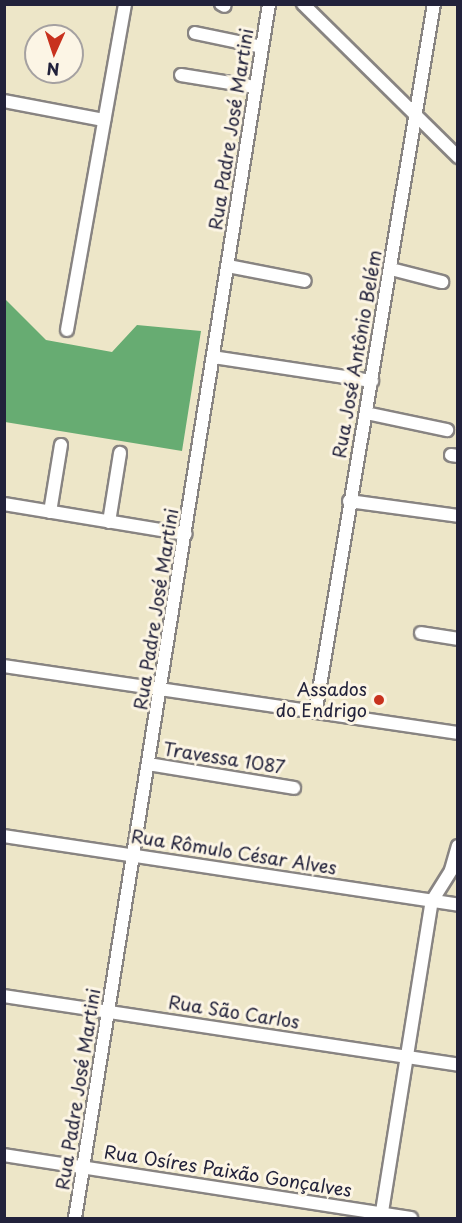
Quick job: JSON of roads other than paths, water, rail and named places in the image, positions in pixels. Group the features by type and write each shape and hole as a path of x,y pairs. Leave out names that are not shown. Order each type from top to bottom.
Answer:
{"street":[{"path":"67,330 125,4"},
{"name":"Rua Padre José Martini","path":"75,1218 148,764 163,689 269,4"},
{"path":"303,4 458,157"},
{"name":"Rua José Antônio Belém","path":"316,709 434,4"},
{"path":"195,33 262,47"},
{"path":"181,75 255,87"},
{"path":"4,101 104,120"},
{"path":"228,266 305,281"},
{"path":"391,269 442,282"},
{"path":"213,357 372,381"},
{"path":"366,413 447,430"},
{"path":"50,512 62,445"},
{"path":"109,522 120,453"},
{"path":"349,501 458,516"},
{"path":"4,504 186,534"},
{"path":"421,633 458,639"},
{"path":"4,666 316,709 458,733"},
{"name":"Travessa 1087","path":"148,764 294,788"},
{"name":"Rua Rômulo César Alves","path":"4,836 458,905"},
{"path":"381,1216 409,1058 432,901 451,870 458,846"},
{"name":"Rua São Carlos","path":"4,996 458,1065"},
{"name":"Rua Osíres Paixão Gonçalves","path":"4,1155 381,1216 411,1218"}],"place":[{"name":"Assados do Endrigo","path":"379,700"}]}
